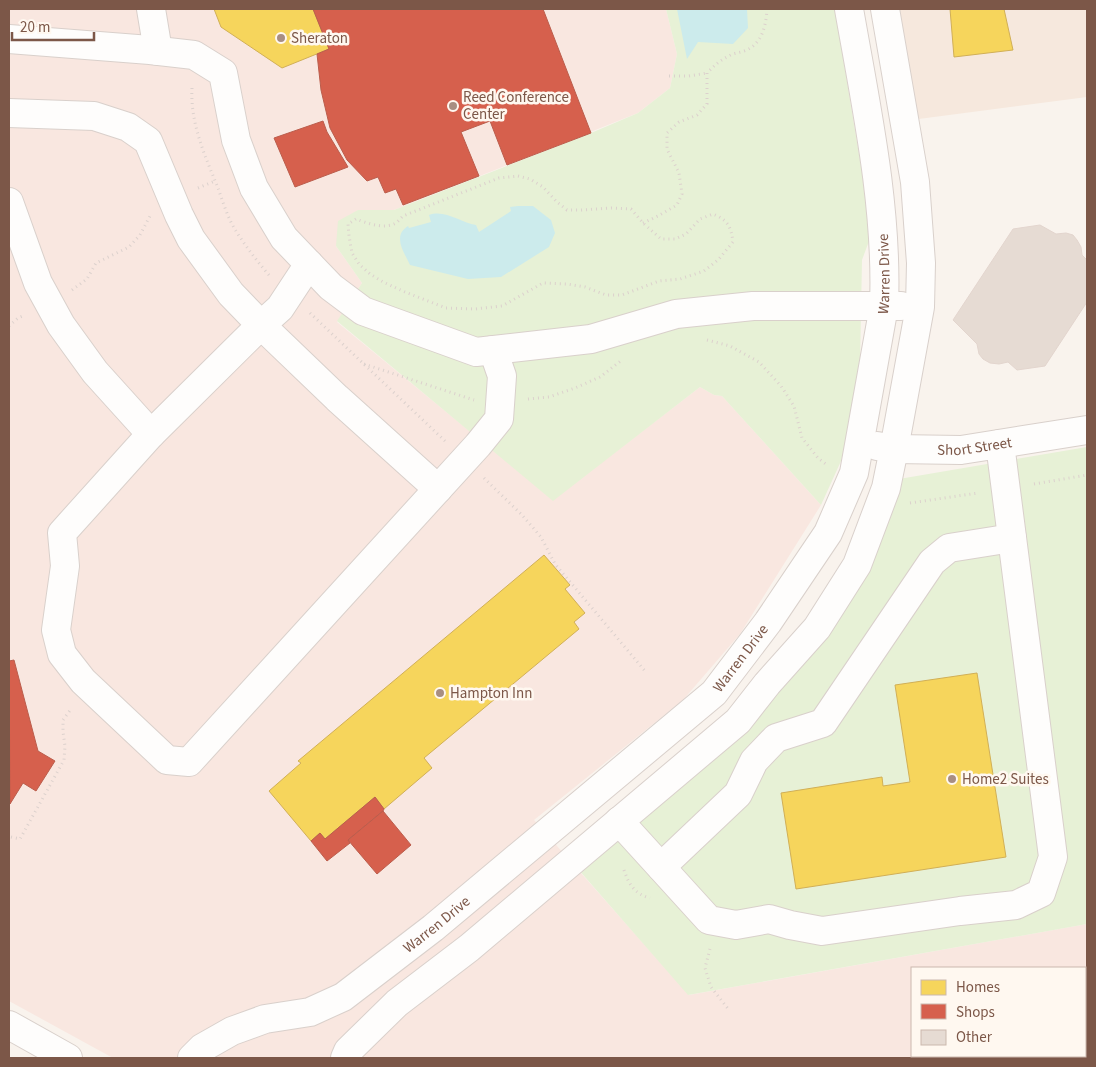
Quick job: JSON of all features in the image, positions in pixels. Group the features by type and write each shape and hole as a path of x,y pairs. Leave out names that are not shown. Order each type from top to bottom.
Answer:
{"street":[{"path":"151,9 158,50"},
{"name":"Warren Drive","path":"192,1058 202,1048 232,1031 265,1019 310,1012 343,997 433,928 714,692 768,622 828,532 854,473 884,306 885,281 881,210 870,130 849,9"},
{"path":"345,1058 348,1051 397,1003 468,948 738,721 817,628 857,565 886,488 920,307 921,263 915,182 885,9"},
{"path":"9,39 158,50 194,55 223,73 236,140 254,188 284,238 330,287 364,311 476,352 591,339 676,314 753,306 920,307"},
{"path":"9,113 94,116 128,126 148,141 191,239 231,294 337,398 438,489"},
{"path":"9,202 38,283 61,325 95,372 152,434"},
{"path":"309,264 280,308 152,434 62,533 64,566 56,630 62,654 83,681 167,760 189,762 438,489 498,419 502,376 492,350"},
{"name":"Short Street","path":"860,444 894,448 961,450 1087,430"},
{"path":"619,821 709,920 736,925 769,920 822,931 1016,905 1041,893 1053,857 1000,444"},
{"path":"661,867 738,794 754,761 776,738 823,723 932,562 949,548 1012,538"},
{"path":"738,721 765,750"},
{"path":"9,1025 68,1058"}],"path":[{"path":"669,76 689,76 707,73 717,63 731,55 746,51 760,40 765,27 767,9"},
{"path":"194,55 192,97 194,120 203,151 235,230 270,276 522,515 541,537 555,564 645,670"},
{"path":"643,223 677,206 682,194 679,173 667,149 667,133 678,122 698,115 707,104 707,73"},
{"path":"518,176 530,179 543,187 556,202 567,210 631,209 643,223 661,239 675,239 686,234 700,219 713,214 723,218 731,231 733,242 718,260 704,271 680,279 659,281 622,295 606,295 585,287 567,284 542,283 502,306 475,309 446,308 405,292 370,274 359,264 352,253 348,224 356,219 384,226 395,224 403,216 499,178 518,176"},
{"path":"9,326 18,318 50,304 73,290 88,279 96,263 129,247 140,235 150,214 173,200 215,181"},
{"path":"701,338 730,346 759,362 781,386 794,406 802,438 818,458 851,480"},
{"path":"363,364 480,401 549,397 600,377 624,359"},
{"path":"11,837 20,839 64,760 63,720 91,688"}],"shaded area":[{"path":"9,9 666,9 677,54 670,88 638,113 394,210 358,210 336,246 362,283 337,322 553,500 700,387 714,395 722,396 821,505 740,634 683,700 534,820 689,995 1087,924 1087,1058 113,1058 9,1001"},
{"path":"893,9 1087,9 1087,97 911,120"}],"green space":[{"path":"666,9 835,9 872,233 862,260 860,364 854,406 841,461 821,505 722,396 714,395 700,387 553,501 337,321 362,283 336,246 338,221 358,210 394,210 638,113 670,88 677,54"},
{"path":"1087,447 1087,924 688,995 578,869 765,703 899,479"}],"water":[{"path":"677,9 747,9 748,28 733,44 698,42 687,59"},
{"path":"533,206 551,220 555,233 549,247 501,277 468,279 410,265 403,250 400,239 403,230 408,226 409,228 431,222 429,215 441,214 453,217 476,225 479,232 511,211 510,207"}],"building: Homes":[{"name":"Sheraton","path":"214,9 313,9 329,49 282,68 221,27"},
{"path":"950,9 1004,9 1013,50 954,57"},
{"name":"Hampton Inn","path":"544,555 570,585 565,589 585,613 574,622 579,629 424,758 432,768 384,809 375,797 325,839 320,833 311,841 269,791 301,763 298,761"},
{"name":"Home2 Suites","path":"977,673 1006,857 796,889 781,793 882,777 883,786 910,782 895,685"}],"building: Shops":[{"name":"Reed Conference Center","path":"313,9 543,9 591,133 507,165 490,121 461,132 479,176 403,205 396,189 385,193 378,177 367,181 347,160 330,128 321,90 317,54 329,49"},
{"path":"323,121 327,132 348,167 295,187 274,138"},
{"path":"14,660 38,751 55,761 36,791 23,783 10,804 9,661"},
{"path":"375,797 384,809 383,811 348,840 350,843 327,861 311,841 320,833 325,839"},
{"path":"383,811 411,845 377,874 348,840"},
{"path":"1030,1057 1030,1058 976,1058"}],"building: Other":[{"path":"1040,225 1056,234 1066,233 1073,235 1077,240 1081,247 1082,255 1087,260 1087,302 1045,366 1017,370 1008,362 990,363 983,359 979,354 977,344 953,320 1013,229"}],"place":[{"name":"Sheraton","path":"281,38"},
{"name":"Reed Conference Center","path":"453,106"},
{"name":"Hampton Inn","path":"440,693"},
{"name":"Home2 Suites","path":"952,779"}]}
